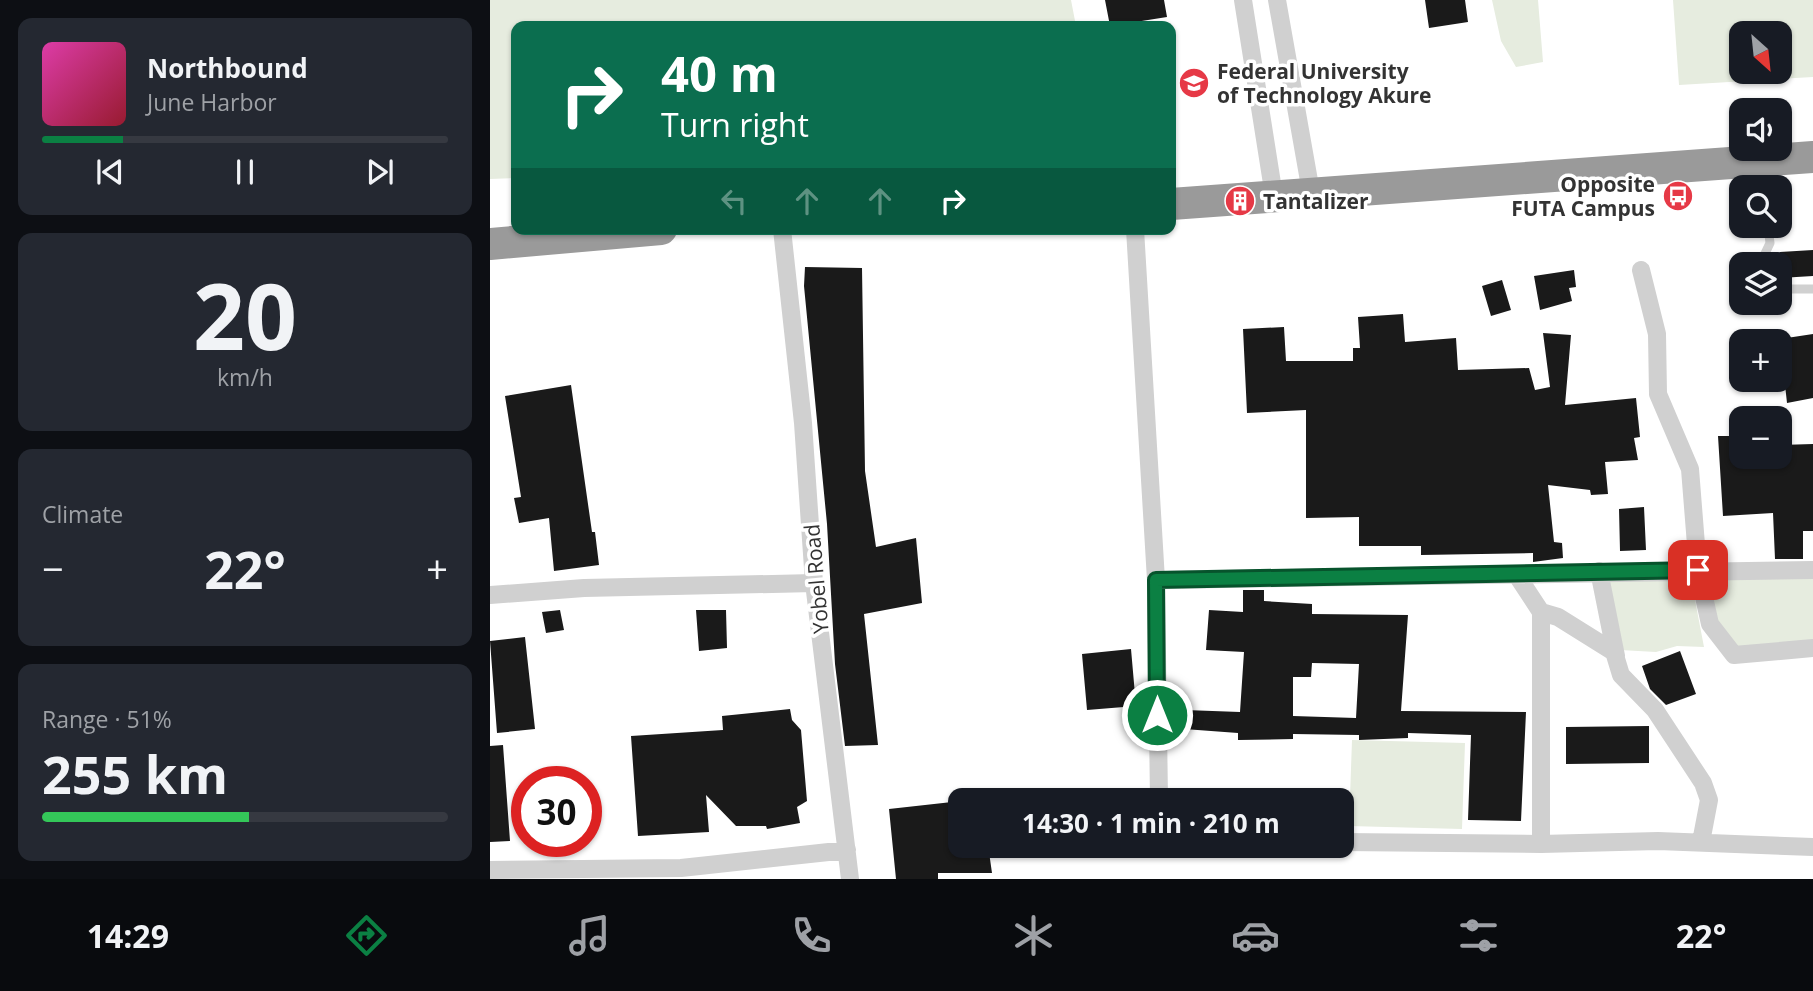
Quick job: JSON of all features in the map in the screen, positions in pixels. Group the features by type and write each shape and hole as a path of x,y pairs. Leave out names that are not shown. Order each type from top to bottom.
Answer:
{"highway":[{"path":"1176,204 1311,192 1762,174 1813,157"},
{"path":"490,244 593,235"}],"street":[{"path":"1243,0 1274,196"},
{"path":"1277,0 1311,192"},
{"path":"1257,85 1290,80"},
{"name":"Yobel Road","path":"783,235 803,423 814,583 850,879"},
{"path":"1135,235 1156,580 1158,788"},
{"path":"1641,270 1657,334 1658,394 1690,469 1698,570 1710,624 1734,655 1813,648"},
{"path":"1156,580 1599,571 1813,570"},
{"path":"1599,571 1621,675 1655,710 1703,783 1709,800 1701,842"},
{"path":"1516,573 1541,612 1541,844"},
{"path":"490,595 584,588 814,583"},
{"path":"1541,612 1558,617 1614,652 1647,701 1621,675"},
{"path":"1354,842 1701,842 1813,847"},
{"path":"490,870 592,874 681,868 847,850"}],"lane":[{"path":"1792,289 1813,289"}],"shaded area":[{"path":"490,0 1071,0 1075,21 511,21 511,178 490,179"},
{"path":"1492,0 1538,0 1543,62 1516,67 1501,41"},
{"path":"1673,0 1813,0 1813,77 1792,78 1792,21 1729,21 1729,82 1679,85"},
{"path":"1690,574 1704,647 1677,646 1656,652 1620,650 1604,576"},
{"path":"1703,576 1813,576 1813,642 1733,650 1714,622"},
{"path":"1352,740 1465,743 1462,829 1354,826 1354,788 1350,788"}],"building":[{"path":"1105,0 1164,0 1167,17 1142,21 1109,21"},
{"path":"1425,0 1465,0 1468,22 1429,28"},
{"path":"1813,250 1813,276 1792,277 1792,252 1780,252"},
{"path":"805,267 862,268 865,471 876,547 916,538 922,603 864,614 878,745 845,746 835,664 827,524 804,286"},
{"path":"1574,270 1576,287 1569,288 1572,301 1540,310 1534,276"},
{"path":"1502,280 1511,310 1491,316 1482,286"},
{"path":"1403,314 1405,342 1456,338 1458,370 1529,368 1535,390 1550,387 1543,333 1571,335 1565,405 1636,398 1640,437 1634,438 1638,460 1605,462 1608,494 1591,495 1590,490 1548,485 1554,542 1562,543 1563,558 1533,562 1533,553 1421,555 1421,546 1359,546 1359,517 1306,518 1306,410 1247,413 1243,329 1284,327 1286,361 1353,361 1353,348 1360,348 1358,317"},
{"path":"1813,334 1813,398 1787,403 1786,392 1792,392 1792,337"},
{"path":"571,385 599,565 554,571 549,518 519,523 514,498 521,497 505,396"},
{"path":"1718,436 1729,436 1729,469 1792,469 1792,445 1813,444 1813,531 1803,531 1803,559 1775,559 1773,513 1723,516"},
{"path":"1644,507 1646,550 1620,551 1619,509"},
{"path":"1243,590 1264,590 1264,601 1312,604 1312,614 1408,615 1401,711 1526,712 1521,821 1468,820 1471,735 1408,733 1408,738 1359,740 1359,735 1293,734 1293,739 1238,740 1238,733 1184,729 1185,710 1240,712 1244,652 1206,650 1209,610 1243,612","holes":["1312,663 1359,664 1356,718 1293,716 1293,677 1311,677"]},
{"path":"560,610 564,630 546,633 542,612"},
{"path":"696,610 726,610 727,648 699,651"},
{"path":"525,637 535,729 497,733 490,641"},
{"path":"1131,649 1136,706 1087,710 1082,654"},
{"path":"1680,651 1696,694 1666,705 1650,689 1642,666"},
{"path":"790,709 792,720 801,730 807,801 797,807 800,823 767,829 766,826 736,826 706,795 709,832 638,836 631,736 723,730 722,716"},
{"path":"1649,726 1649,763 1566,764 1566,727"},
{"path":"503,745 510,841 490,842 490,746"},
{"path":"948,802 948,858 990,858 992,873 938,873 938,879 896,879 889,809"}],"place":[{"name":"Federal University of Technology Akure","path":"1194,83"},
{"name":"Opposite FUTA Campus","path":"1678,196"},
{"name":"Tantalizer","path":"1240,201"}],"route":[{"path":"1157,715 1156,580 1698,570"}]}
